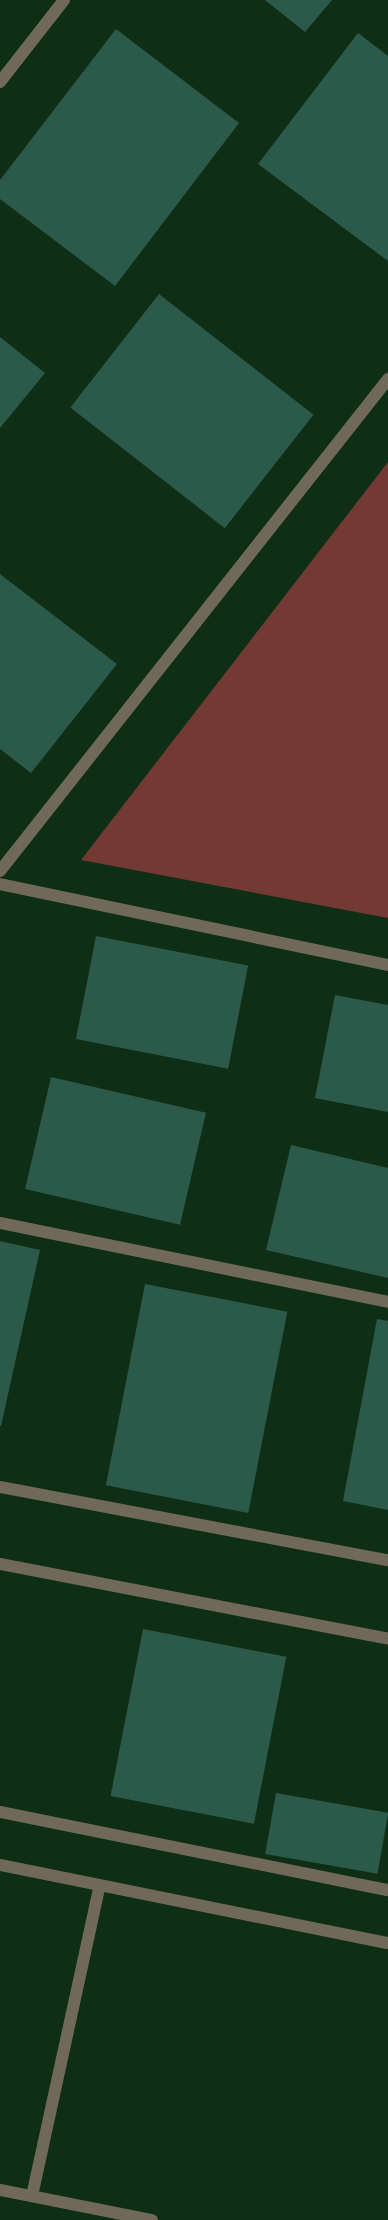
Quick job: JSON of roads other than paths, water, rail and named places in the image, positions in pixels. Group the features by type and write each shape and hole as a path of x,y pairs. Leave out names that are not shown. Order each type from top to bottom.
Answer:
{"street":[{"path":"0,82 64,0"},
{"path":"0,871 388,379"},
{"path":"0,884 388,965"},
{"path":"0,1223 388,1302"},
{"path":"0,1487 388,1560"},
{"path":"0,1564 388,1639"},
{"path":"0,1812 388,1890"},
{"path":"0,1865 388,1943"},
{"path":"32,2196 100,1885"},
{"path":"0,2190 152,2220"}]}
